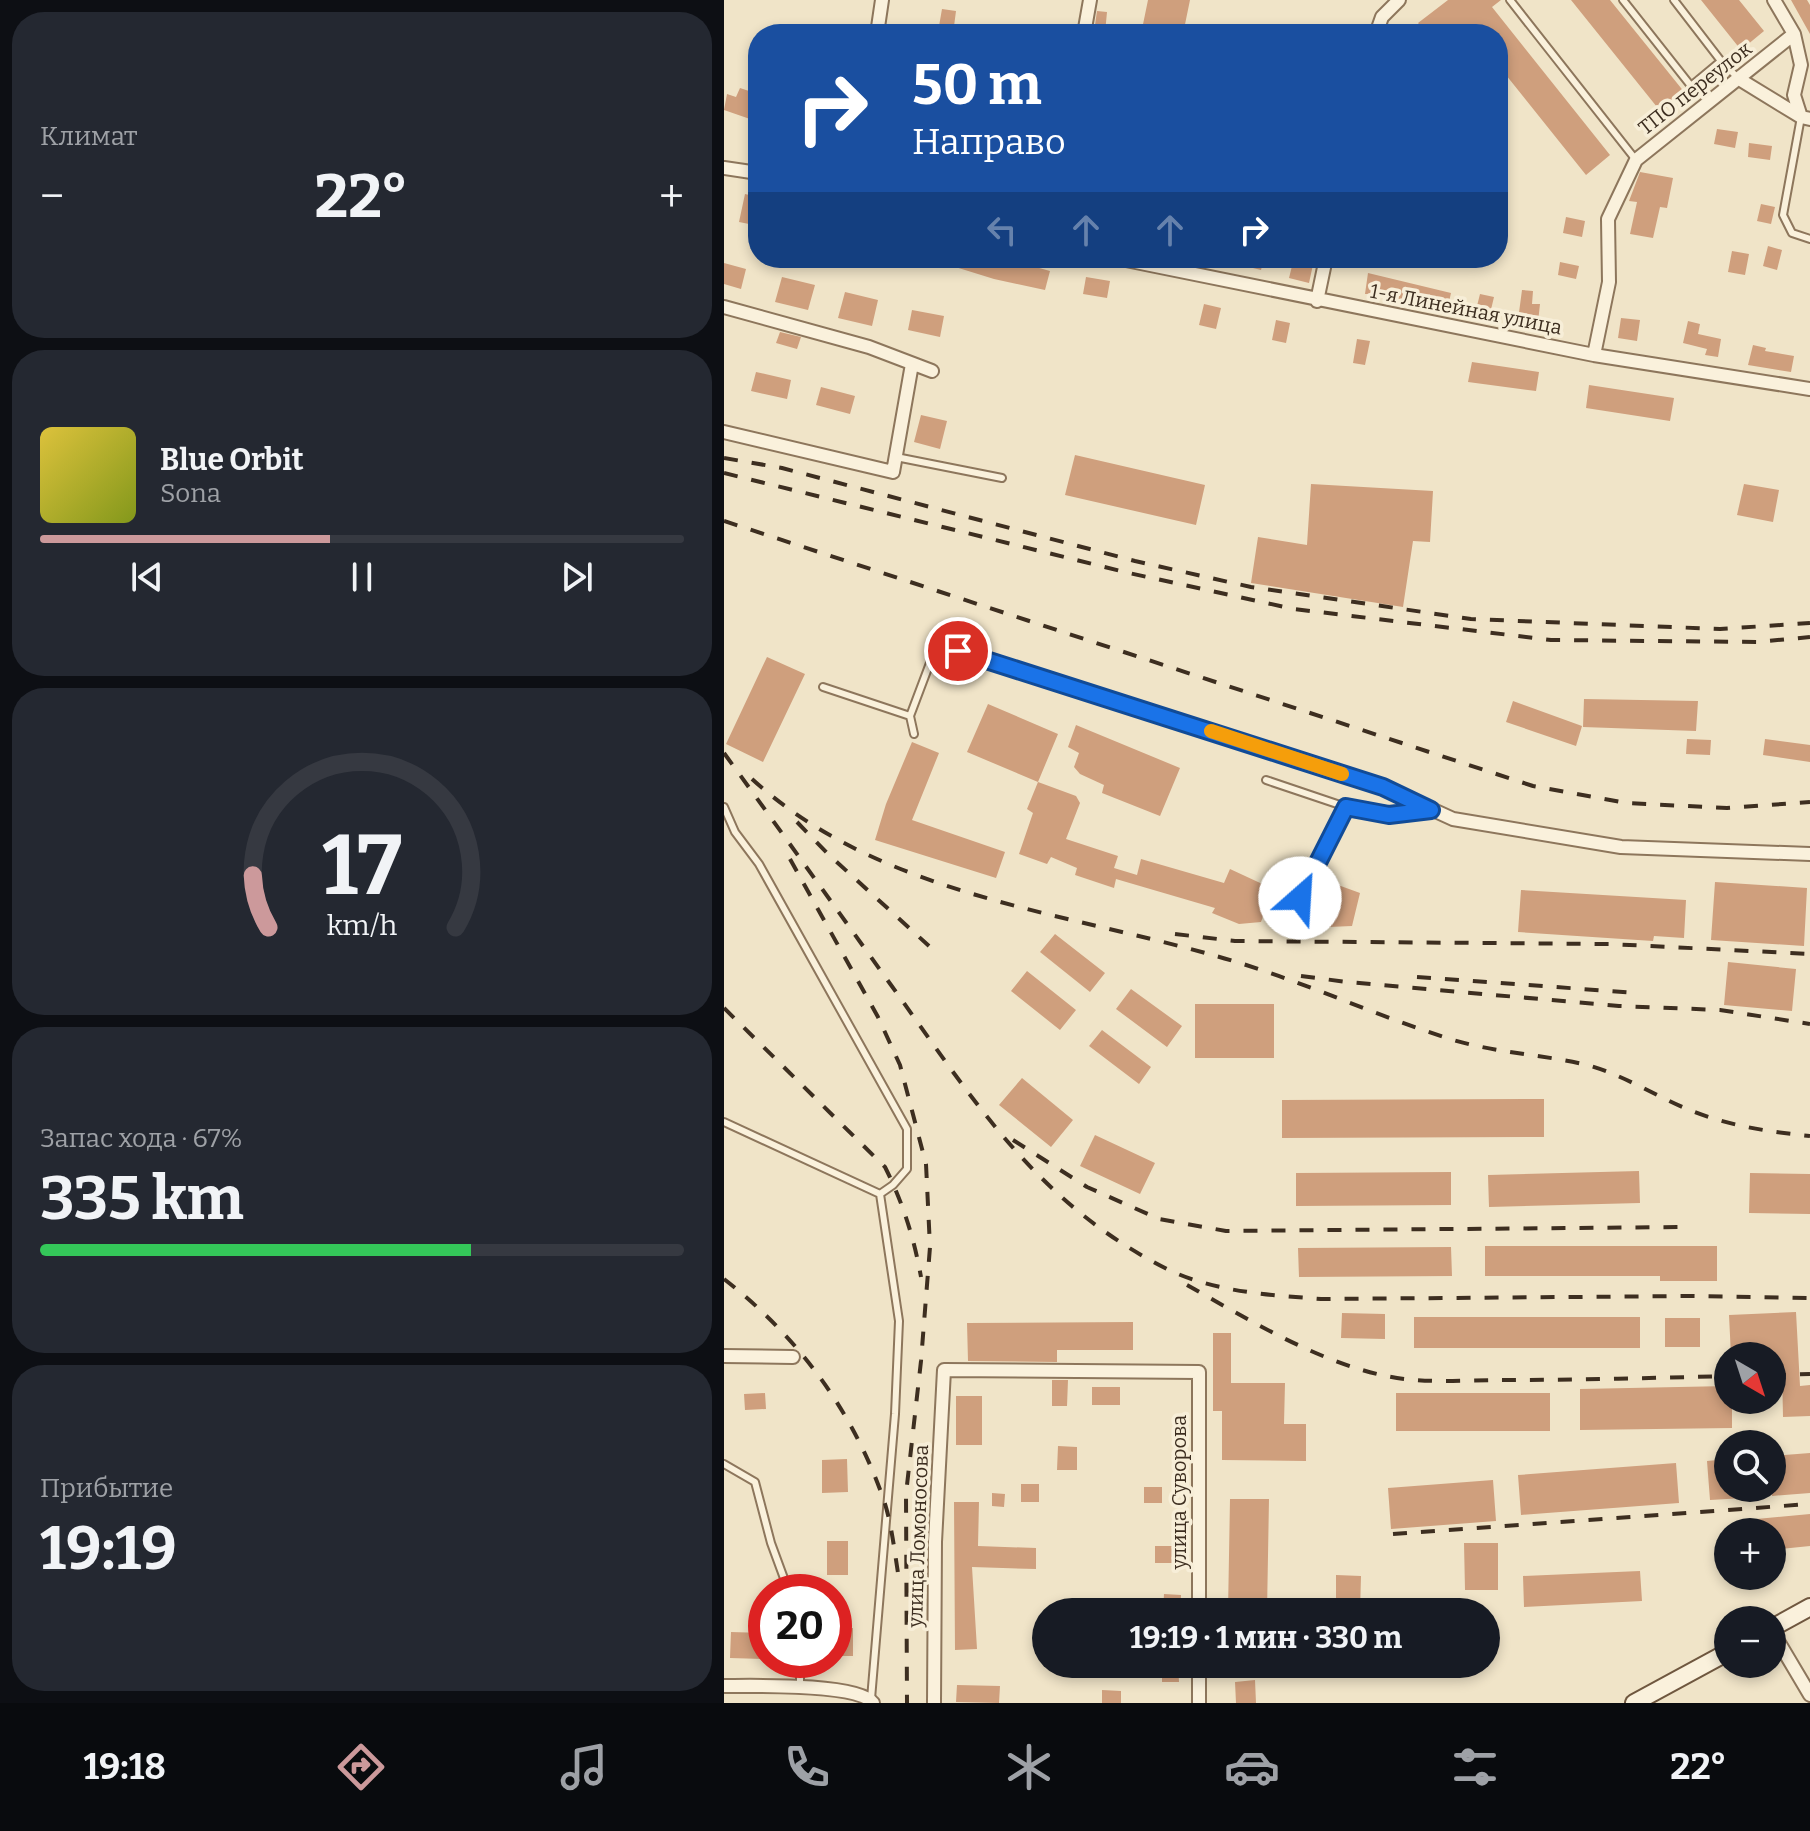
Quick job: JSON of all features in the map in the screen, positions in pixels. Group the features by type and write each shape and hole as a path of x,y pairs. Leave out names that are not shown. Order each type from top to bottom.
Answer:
{"main road":[{"path":"1786,1621 1810,1607"},
{"path":"1634,1703 1714,1660"}],"street":[{"path":"878,24 882,0"},
{"path":"1086,24 1090,0"},
{"path":"1380,24 1382,17 1399,0"},
{"path":"1774,0 1794,34 1801,65 1794,95 1805,118"},
{"name":"ТПО переулок","path":"1594,355 1609,282 1608,219 1636,160 1794,34"},
{"path":"1739,79 1805,118"},
{"path":"724,168 748,172"},
{"name":"1-я Линейная улица","path":"1163,268 1594,355 1810,389"},
{"path":"1317,301 1324,268"},
{"path":"724,307 869,347 932,371"},
{"path":"724,432 893,472 912,364"},
{"path":"958,651 1369,782 1453,819 1621,847 1810,854"},
{"path":"724,1356 793,1357"},
{"name":"улица Ломоносова","path":"934,1703 935,1542 944,1370 1199,1372"},
{"name":"улица Суворова","path":"1199,1372 1199,1598"},
{"path":"1786,1653 1810,1695"},
{"path":"1199,1678 1199,1703"},
{"path":"724,1686 800,1686 860,1694 872,1701"}],"lane":[{"path":"1510,0 1636,160"},
{"path":"1623,0 1691,86 1721,61"},
{"path":"1674,0 1721,61 1739,79"},
{"path":"1805,118 1783,215 1792,233 1810,239"},
{"path":"896,457 1002,478"},
{"path":"914,734 910,716 933,655 958,651"},
{"path":"823,687 910,716"},
{"path":"1266,780 1346,807 1389,815 1431,810"},
{"path":"724,807 735,832 759,864 907,1129 907,1169 880,1194"},
{"path":"1300,898 1346,807"},
{"path":"724,1122 880,1194"},
{"path":"872,1701 895,1414 899,1321 880,1194"},
{"path":"724,1464 755,1482 782,1574"},
{"path":"800,1678 800,1686"}],"building":[{"path":"1148,0 1190,0 1185,24 1143,24"},
{"path":"1448,0 1501,0 1492,7 1506,24 1419,24"},
{"path":"1571,0 1610,0 1685,93 1661,112"},
{"path":"1701,0 1739,0 1764,31 1741,50"},
{"path":"1791,0 1807,0 1810,5 1810,34"},
{"path":"942,9 956,11 954,24 939,24"},
{"path":"1097,11 1107,12 1106,24 1095,24"},
{"path":"1508,27 1610,155 1586,175 1508,78"},
{"path":"740,88 748,91 748,118 724,110 727,94 736,97"},
{"path":"1717,129 1738,132 1735,148 1714,144"},
{"path":"1749,143 1772,146 1770,160 1748,157"},
{"path":"1640,172 1673,178 1667,208 1660,207 1653,238 1630,234 1637,202 1629,201"},
{"path":"745,194 748,195 748,224 739,222"},
{"path":"1761,204 1775,207 1771,224 1757,221"},
{"path":"1566,217 1585,221 1582,237 1563,233"},
{"path":"1768,246 1782,250 1777,270 1763,266"},
{"path":"1732,251 1749,254 1745,275 1728,272"},
{"path":"1560,262 1579,266 1576,279 1558,275"},
{"path":"724,263 746,269 741,289 724,284"},
{"path":"959,268 1039,268 1050,271 1045,290"},
{"path":"1292,268 1312,268 1309,283 1289,278"},
{"path":"1368,273 1451,293 1447,311 1379,294 1365,294"},
{"path":"782,277 815,285 808,310 775,302"},
{"path":"1086,277 1110,281 1107,298 1083,294"},
{"path":"1522,290 1533,291 1532,304 1540,304 1538,322 1518,320"},
{"path":"845,292 878,300 872,326 838,318"},
{"path":"1480,294 1494,297 1489,318 1475,314"},
{"path":"1204,304 1221,308 1216,329 1199,325"},
{"path":"912,310 944,316 940,337 908,330"},
{"path":"1621,318 1640,320 1637,341 1618,338"},
{"path":"1276,320 1290,323 1286,343 1272,340"},
{"path":"1688,321 1700,324 1698,334 1721,339 1718,357 1705,355 1707,349 1683,343"},
{"path":"780,332 801,337 797,349 776,343"},
{"path":"1357,339 1370,341 1365,365 1353,363"},
{"path":"1753,345 1766,348 1765,351 1794,356 1791,372 1748,365"},
{"path":"1472,362 1539,372 1536,391 1468,382"},
{"path":"756,372 791,380 787,399 751,391"},
{"path":"1589,385 1674,398 1670,421 1586,408"},
{"path":"821,387 855,396 850,414 816,405"},
{"path":"921,415 947,421 940,449 914,442"},
{"path":"1075,455 1205,485 1196,525 1065,495"},
{"path":"1311,484 1433,491 1430,542 1413,541 1403,607 1251,583 1258,537 1307,545"},
{"path":"1744,484 1779,490 1773,522 1737,515"},
{"path":"767,657 805,674 763,762 726,744"},
{"path":"1584,699 1698,701 1696,731 1583,727"},
{"path":"1513,701 1582,726 1576,746 1506,722"},
{"path":"988,704 1058,734 1038,782 967,752"},
{"path":"1076,725 1180,768 1160,816 1102,793 1104,785 1080,774 1074,767 1079,753 1068,747"},
{"path":"1687,739 1711,740 1710,755 1686,754"},
{"path":"1765,739 1810,745 1810,762 1763,755"},
{"path":"912,742 939,753 912,820 1005,852 996,878 875,840 886,804"},
{"path":"1038,782 1076,796 1080,803 1066,839 1118,856 1114,868 1137,875 1141,859 1224,883 1230,869 1273,889 1261,922 1239,924 1212,913 1215,908 1116,879 1114,888 1075,875 1077,868 1051,857 1047,864 1019,854 1033,813 1027,809"},
{"path":"1327,881 1360,893 1352,926 1282,929 1281,912 1317,912"},
{"path":"1715,882 1807,888 1804,946 1711,940"},
{"path":"1521,890 1686,900 1684,938 1654,936 1653,941 1518,932"},
{"path":"1055,934 1105,973 1090,992 1040,952"},
{"path":"1728,962 1796,969 1792,1011 1724,1005"},
{"path":"1027,971 1076,1010 1060,1030 1011,991"},
{"path":"1131,989 1182,1026 1167,1047 1116,1009"},
{"path":"1195,1004 1274,1004 1274,1058 1195,1058"},
{"path":"1102,1030 1151,1067 1139,1084 1089,1046"},
{"path":"1022,1078 1073,1120 1051,1147 999,1105"},
{"path":"1544,1099 1544,1137 1282,1138 1282,1100"},
{"path":"1095,1135 1155,1163 1140,1194 1080,1166"},
{"path":"1639,1171 1640,1203 1489,1207 1488,1175"},
{"path":"1451,1172 1451,1205 1296,1206 1296,1173"},
{"path":"1750,1173 1810,1174 1810,1214 1749,1213"},
{"path":"1485,1246 1717,1246 1717,1281 1660,1281 1660,1276 1485,1276"},
{"path":"1451,1247 1452,1276 1299,1277 1298,1248"},
{"path":"1796,1312 1800,1386 1810,1385 1810,1416 1783,1417 1786,1414 1786,1342 1730,1342 1729,1315"},
{"path":"1342,1313 1385,1314 1385,1339 1341,1338"},
{"path":"1414,1317 1640,1317 1640,1348 1414,1348"},
{"path":"1665,1318 1700,1318 1700,1347 1665,1347"},
{"path":"1133,1322 1133,1350 1057,1350 1057,1362 968,1361 967,1323"},
{"path":"1213,1333 1231,1333 1231,1383 1285,1383 1284,1424 1306,1424 1306,1461 1222,1460 1222,1411 1213,1411"},
{"path":"1052,1380 1068,1380 1067,1406 1052,1406"},
{"path":"1714,1386 1714,1414 1732,1414 1732,1428 1580,1430 1580,1389"},
{"path":"1092,1387 1120,1387 1120,1405 1092,1405"},
{"path":"765,1393 766,1409 745,1410 744,1394"},
{"path":"1396,1393 1550,1393 1550,1431 1396,1431"},
{"path":"956,1396 982,1396 982,1445 956,1445"},
{"path":"1058,1446 1077,1447 1077,1470 1057,1470"},
{"path":"1810,1453 1810,1493 1786,1495 1786,1455"},
{"path":"847,1459 848,1492 822,1493 822,1460"},
{"path":"1714,1460 1714,1500 1710,1500 1707,1461"},
{"path":"1676,1463 1679,1503 1521,1515 1518,1475"},
{"path":"1493,1480 1496,1521 1391,1529 1388,1488"},
{"path":"1021,1484 1039,1484 1039,1502 1021,1502"},
{"path":"1144,1487 1162,1487 1162,1503 1144,1503"},
{"path":"992,1493 1005,1494 1004,1507 992,1506"},
{"path":"1230,1499 1269,1499 1267,1598 1228,1598"},
{"path":"954,1502 979,1502 978,1546 1036,1548 1036,1569 972,1567 977,1649 955,1650"},
{"path":"1810,1514 1810,1546 1786,1549 1786,1518 1768,1518"},
{"path":"827,1541 848,1541 848,1574 827,1574"},
{"path":"1464,1543 1498,1543 1498,1590 1465,1590"},
{"path":"1155,1546 1181,1546 1180,1563 1155,1563"},
{"path":"1640,1571 1642,1601 1524,1607 1523,1576"},
{"path":"1336,1575 1361,1576 1360,1598 1336,1598"},
{"path":"1164,1594 1181,1595 1181,1598 1164,1598"},
{"path":"731,1632 748,1633 748,1659 730,1658"},
{"path":"1162,1678 1179,1678 1179,1682 1162,1682"},
{"path":"1255,1680 1256,1703 1236,1703 1235,1682"},
{"path":"957,1685 1000,1686 999,1703 956,1702"},
{"path":"1102,1690 1121,1691 1121,1703 1102,1703"}],"railway":[{"path":"724,458 782,468 1135,561 1251,587 1471,619 1720,629 1810,623"},
{"path":"724,473 1129,573 1294,609 1551,640 1757,642 1810,637"},
{"path":"724,521 1533,786 1626,803 1727,808 1810,802"},
{"path":"724,753 950,1068 1011,1145 1080,1213 1121,1243 1167,1269 1223,1288 1321,1299 1810,1298"},
{"path":"752,779 802,818 855,849 913,874 972,894 1246,965 1450,1039 1587,1065 1721,1121 1810,1136"},
{"path":"797,822 929,946"},
{"path":"790,859 878,1017 900,1065 926,1164 930,1247 906,1494 907,1703"},
{"path":"1175,934 1235,941 1610,944 1810,954"},
{"path":"1301,976 1619,1006 1720,1010 1810,1024"},
{"path":"1417,977 1638,993"},
{"path":"724,1008 885,1167 907,1221 921,1277"},
{"path":"1013,1140 1087,1187 1159,1219 1226,1231 1681,1227"},
{"path":"724,1279 775,1324 837,1403 854,1432 882,1495 898,1573"},
{"path":"1187,1285 1309,1350 1386,1376 1444,1381 1714,1376"},
{"path":"1786,1375 1810,1374"},
{"path":"1393,1534 1810,1504"}],"slow traffic":[{"path":"1211,731 1342,774"}],"route":[{"path":"958,651 1383,787 1431,810 1389,815 1346,807 1300,898"}]}
